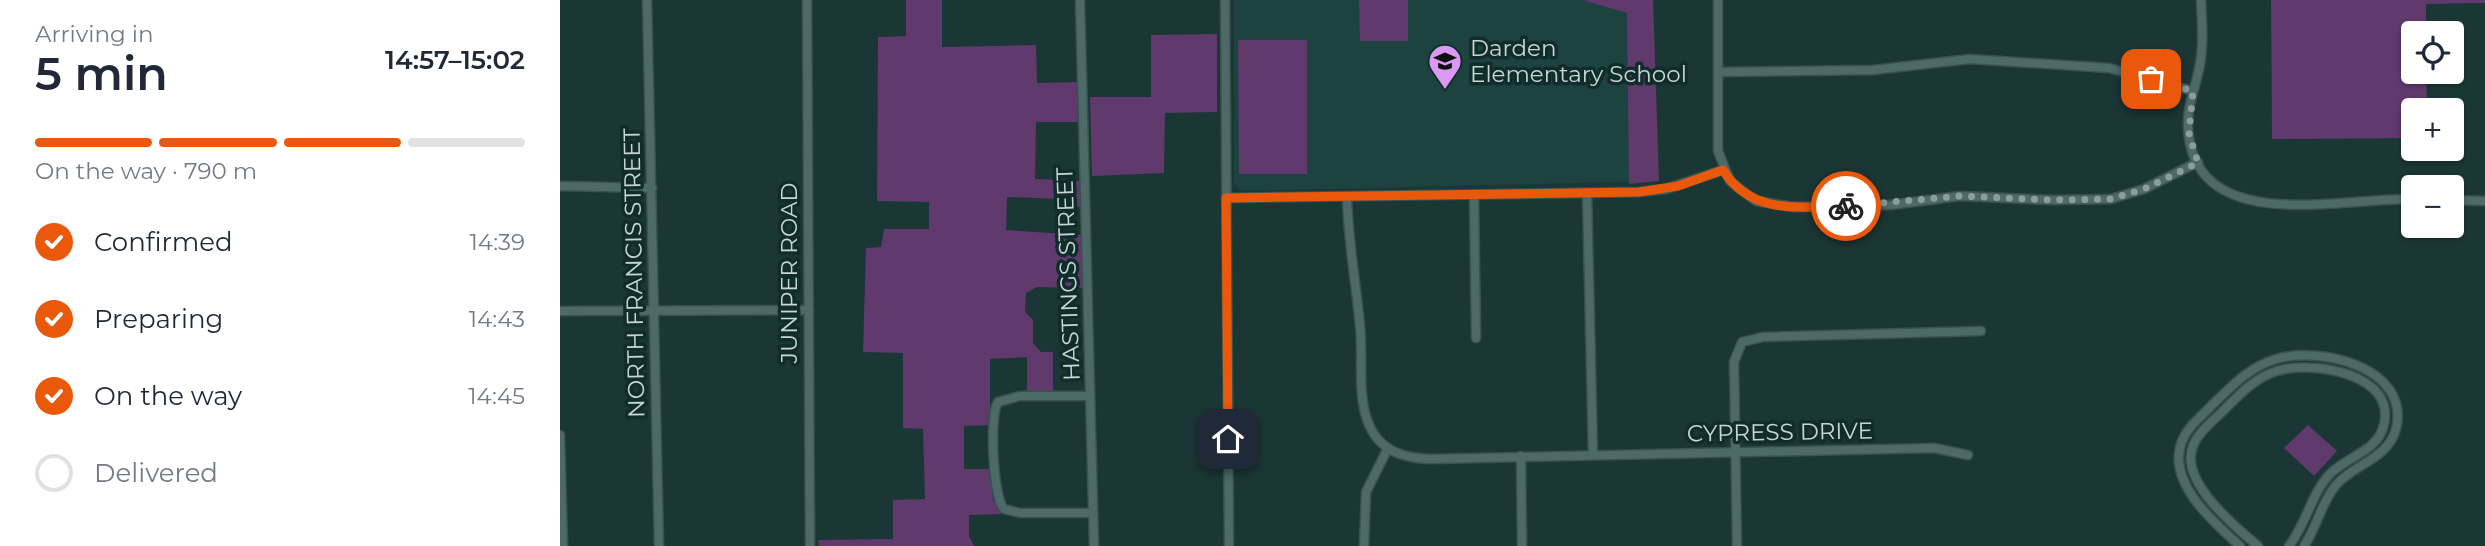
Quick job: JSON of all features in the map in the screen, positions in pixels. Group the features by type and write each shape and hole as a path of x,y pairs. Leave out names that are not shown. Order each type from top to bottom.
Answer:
{"street":[{"name":"NORTH FRANCIS STREET","path":"647,0 659,546"},
{"name":"JUNIPER ROAD","path":"807,0 810,546"},
{"name":"HASTINGS STREET","path":"1080,0 1094,546"},
{"path":"1225,0 1229,546"},
{"path":"1718,0 1718,151 1723,170 1737,189 1756,201 1794,207 1880,205 1960,196 2052,200 2111,199 2144,189 2198,163"},
{"path":"2202,0 2202,51 2193,91 2189,133 2198,163 2223,189 2261,204 2401,199"},
{"path":"1720,72 1873,70 1970,59 2109,68 2193,91"},
{"path":"1226,198 1587,193 1665,189 1723,170"},
{"path":"560,186 652,188"},
{"path":"1587,193 1592,455"},
{"path":"1474,195 1476,338"},
{"path":"1347,197 1351,272 1360,326 1365,415 1373,432 1388,448 1366,492 1364,546"},
{"path":"2464,200 2485,201"},
{"path":"560,311 809,310"},
{"path":"1737,546 1735,354 1742,342 1763,337 1981,331"},
{"path":"2240,546 2199,504 2183,480 2178,459 2182,441 2193,424 2249,371 2286,357 2313,356 2357,366 2376,374 2393,396 2397,419 2386,448 2334,487 2304,546"},
{"path":"2258,546 2208,498 2194,477 2191,458 2196,440 2250,384 2276,371 2311,368 2363,380 2382,399 2385,420 2381,434 2373,444 2343,463 2322,484 2298,535 2289,546"},
{"path":"1090,396 1020,396 1002,400 995,406 993,416 997,492 1004,509 1021,513 1093,513"},
{"path":"560,435 563,546"},
{"name":"CYPRESS DRIVE","path":"1388,448 1406,456 1422,458 1934,448 1968,455"},
{"path":"1521,456 1522,546"}],"shaded area":[{"path":"906,0 942,0 942,47 1036,45 1037,83 1077,82 1078,122 1036,122 1035,179 1080,181 1081,207 1067,206 1061,199 1007,197 1006,230 1081,235 1083,288 1037,287 1026,293 1025,312 1033,320 1033,343 1041,352 1053,352 1053,391 1027,392 1027,357 990,359 990,425 964,426 964,469 991,469 993,499 1001,514 969,515 969,536 974,546 819,546 818,540 893,539 893,500 925,499 923,429 903,428 903,353 863,352 866,248 881,247 884,229 929,229 929,202 877,201 878,37 906,36"},
{"name":"Darden Elementary School","path":"1234,0 1653,0 1659,181 1242,191 1234,183"},
{"path":"1359,0 1408,0 1408,41 1360,41"},
{"path":"1583,0 1653,0 1659,181 1629,184 1627,13"},
{"path":"2271,0 2485,0 2485,3 2426,4 2426,21 2401,21 2401,84 2426,84 2427,98 2401,98 2401,138 2272,139"},
{"path":"1217,34 1217,112 1165,113 1164,173 1092,176 1090,97 1151,97 1151,35"},
{"path":"1238,40 1307,40 1307,174 1239,174"},
{"path":"2308,425 2337,451 2314,476 2284,448"}],"way so far":[{"path":"1846,206 1890,205 1960,196 2052,200 2111,199 2144,189 2198,163 2188,124 2193,91 2151,79"}],"place":[{"name":"Darden Elementary School","path":"1445,91"}],"route":[{"path":"1228,439 1226,198 1639,192 1678,186 1723,170 1737,189 1766,204 1794,207 1846,206"}]}
